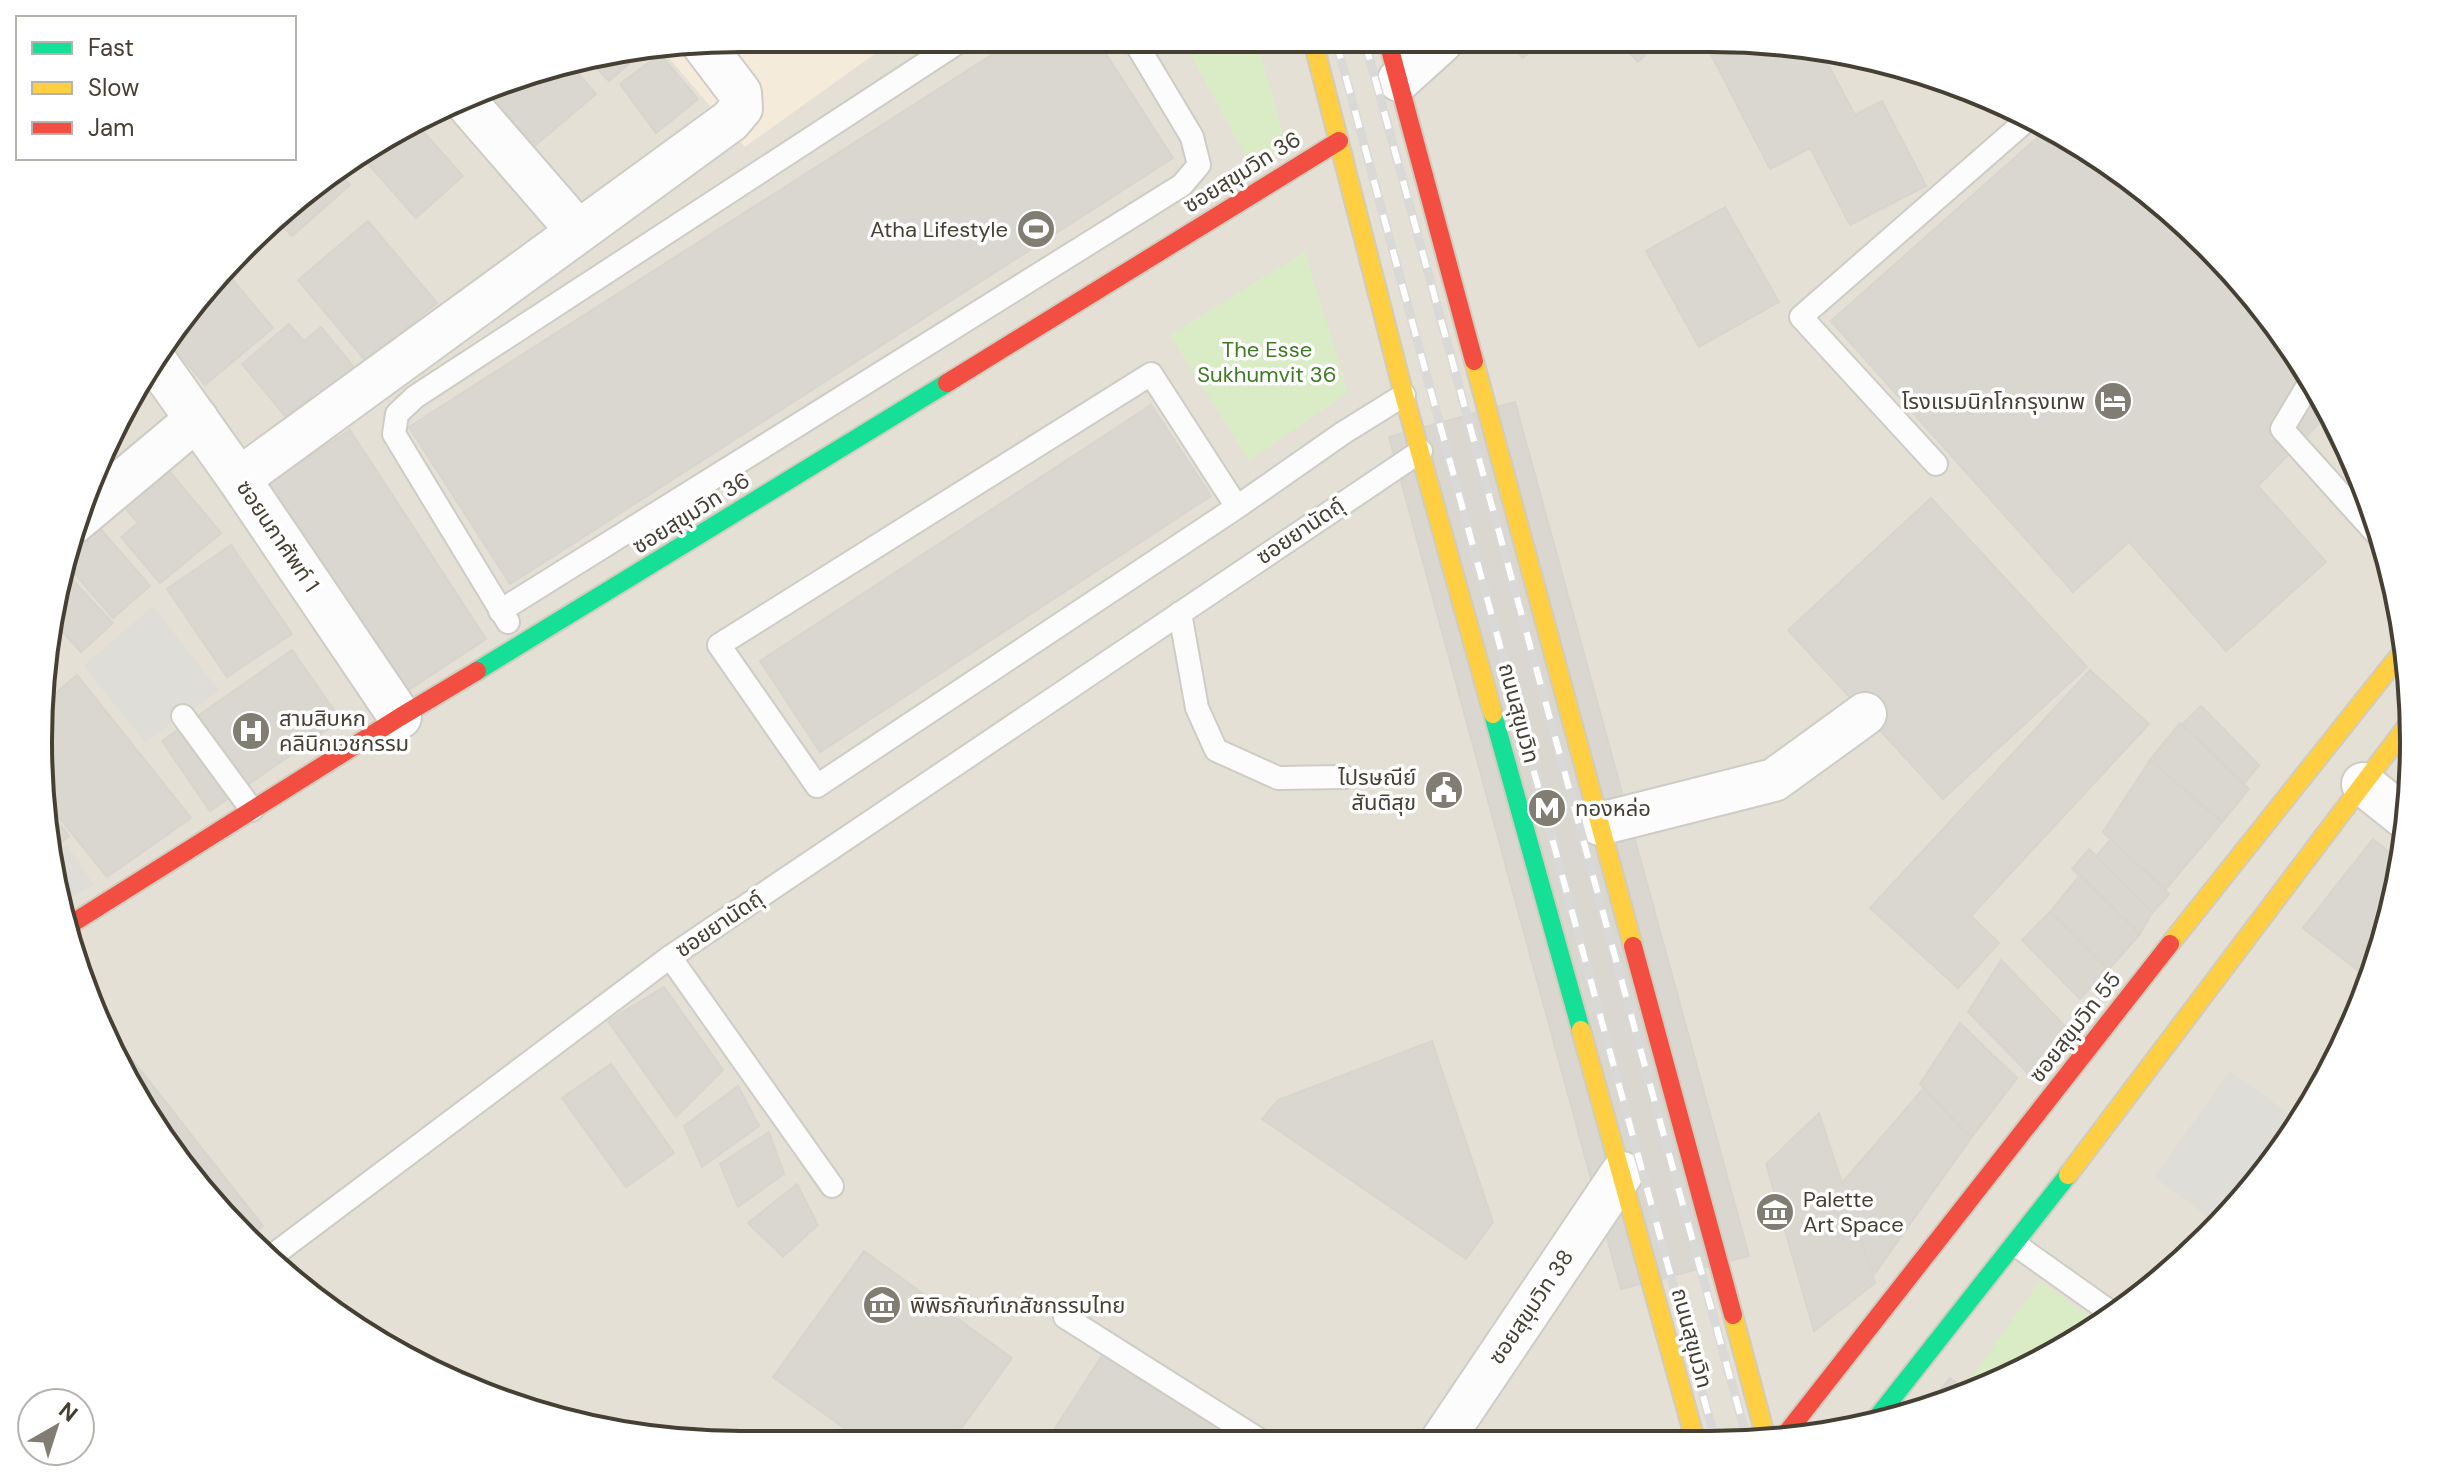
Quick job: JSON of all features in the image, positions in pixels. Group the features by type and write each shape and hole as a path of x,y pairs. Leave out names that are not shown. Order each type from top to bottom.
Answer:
{"main road":[{"name":"ถนนสุขุมวิท","path":"1316,52 1404,395 1693,1431"},
{"name":"ถนนสุขุมวิท","path":"1394,61 1764,1429"},
{"name":"ซอยสุขุมวิท 36","path":"75,921 400,717 522,645 1339,141"},
{"name":"ซอยสุขุมวิท 55","path":"1792,1426 2395,660"},
{"path":"1884,1409 2016,1245 2400,735"}],"street":[{"path":"1394,61 1416,52"},
{"path":"239,479 725,124 741,108 740,93 710,53"},
{"path":"471,107 577,230"},
{"name":"ซอยนภาศัพท์ 1","path":"161,369 400,717"},
{"path":"94,505 197,419"},
{"path":"1600,824 1774,780 1865,714"},
{"path":"2363,784 2396,811"},
{"name":"ซอยสุขุมวิท 38","path":"1448,1431 1622,1173"}],"lane":[{"path":"522,645 394,434 397,414 415,397 943,52"},
{"path":"500,611 1182,185 1199,165 1192,137 1141,52"},
{"path":"1936,464 1801,317 2020,126"},
{"path":"1237,507 1151,374 719,645 817,786 1237,507 1343,433 1404,395"},
{"path":"2305,391 2282,429 2362,518"},
{"name":"ซอยยานัดถุ์","path":"278,1252 670,957 1421,451"},
{"path":"1180,613 1197,708 1216,750 1278,778 1345,777"},
{"path":"183,716 252,810"},
{"path":"670,957 832,1186"},
{"path":"2016,1245 2104,1308"},
{"path":"1065,1317 1245,1431"}],"shaded area":[{"path":"742,52 1756,53 1845,65 1932,89 2015,123 2094,168 2130,194 2198,254 2258,322 2284,358 2308,397 2348,478 2377,563 2387,607 2399,696 2400,742 2399,787 2387,876 2377,920 2348,1005 2308,1086 2284,1125 2229,1196 2165,1260 2094,1315 2055,1339 1974,1379 1889,1408 1845,1418 1756,1430 696,1430 607,1418 520,1394 437,1360 358,1315 287,1260 223,1196 194,1161 144,1086 104,1005 75,920 65,876 53,787 53,696 65,607 75,563 104,478 144,397 168,358 223,287 287,223 358,168 397,144 478,104 563,75 652,58"},
{"path":"742,52 877,52 745,147 667,56"},
{"path":"153,606 219,691 145,742 84,666"},
{"path":"67,845 94,885 70,898 65,876 61,850"},
{"path":"2230,1071 2290,1115 2258,1161 2209,1217 2154,1177"}],"green space":[{"path":"1189,52 1260,52 1287,148 1252,169"},
{"name":"The Esse Sukhumvit 36","path":"1305,252 1348,392 1249,461 1170,335"},
{"path":"2040,1281 2090,1317 2015,1360 1977,1378 1973,1375"}],"building":[{"path":"996,52 1105,52 1173,158 510,584 409,427"},
{"path":"1629,52 1649,52 1638,62"},
{"path":"1710,52 1756,53 1827,62 1855,115 1882,101 1926,186 1850,225 1810,148 1770,169"},
{"path":"662,57 698,99 656,133 620,84 655,58"},
{"path":"632,61 609,81 596,67"},
{"path":"577,72 596,94 531,149 489,100"},
{"path":"422,131 463,176 416,218 367,163"},
{"name":"โรงแรมนิกโกกรุงเทพ","path":"2039,136 2094,168 2165,223 2229,287 2284,358 2321,421 2258,486 2326,562 2226,651 2129,542 2073,592 1831,321"},
{"path":"344,178 350,185 292,236 283,227"},
{"path":"1725,207 1779,302 1699,347 1646,251"},
{"path":"368,221 437,303 366,361 298,280"},
{"path":"231,278 273,328 205,385 175,349"},
{"path":"289,324 304,341 321,327 362,377 331,403 320,389 286,417 242,364"},
{"name":"ทองหล่อ","path":"1515,402 1749,1256 1621,1289 1389,437"},
{"name":"The Esse Sukhumvit 36","path":"1151,405 1211,496 820,752 760,661"},
{"path":"350,430 486,639 401,695 265,485"},
{"path":"161,461 221,533 160,583 121,537 138,523 117,498"},
{"path":"1931,498 2087,667 1943,799 1788,630"},
{"path":"91,518 150,586 113,618 73,572"},
{"path":"231,545 292,634 227,677 167,589"},
{"path":"71,579 113,623 81,652 61,631"},
{"name":"สามสิบหก คลินิกเวชกรรม","path":"292,650 341,720 210,811 162,741"},
{"path":"2090,670 2149,724 1971,916 1999,943 1958,988 1870,908"},
{"path":"77,675 191,818 107,877 56,814 53,695"},
{"path":"2201,706 2259,765 2244,784 2182,725"},
{"path":"2180,723 2249,789 2222,822 2150,760"},
{"path":"2150,760 2222,822 2165,890 2103,832"},
{"path":"57,821 69,836 60,843"},
{"path":"2111,839 2169,894 2152,913 2096,857"},
{"path":"2373,839 2391,853 2377,920 2360,972 2303,928"},
{"path":"2089,849 2152,913 2140,934 2072,869"},
{"path":"2080,875 2140,934 2108,970 2050,912"},
{"path":"2050,912 2108,970 2080,999 2022,940"},
{"path":"2001,960 2064,1025 2028,1073 1968,1012"},
{"path":"664,987 723,1070 676,1117 608,1021"},
{"path":"1960,1023 2017,1078 1971,1138 1920,1084"},
{"path":"1432,1041 1493,1222 1466,1259 1262,1119 1278,1100"},
{"path":"126,1051 263,1226 257,1232 254,1229 194,1161 168,1125"},
{"path":"611,1064 674,1153 626,1187 562,1098"},
{"path":"738,1086 759,1126 702,1167 684,1126"},
{"path":"1923,1089 1971,1138 1873,1276 1842,1183"},
{"path":"1819,1113 1875,1283 1814,1331 1766,1164"},
{"path":"769,1132 784,1174 738,1207 720,1164"},
{"path":"797,1184 818,1225 783,1257 748,1223"},
{"name":"พิพิธภัณฑ์เภสัชกรรมไทย","path":"864,1251 1012,1358 959,1431 848,1431 773,1377"},
{"path":"1103,1354 1221,1431 1053,1431"},
{"path":"1950,1378 1959,1384 1939,1392"}],"railway":[{"path":"1339,52 1713,1431"},
{"path":"1368,52 1745,1430"}],"traffic: fast":[{"path":"477,671 947,383"},
{"path":"1493,714 1581,1030"},
{"path":"1884,1409 2068,1175"}],"traffic: slow":[{"path":"1316,52 1404,395 1493,714"},
{"path":"1474,361 1633,946"},
{"path":"2170,944 2395,661"},
{"path":"2068,1175 2400,735"},
{"path":"1581,1030 1693,1431"},
{"path":"1733,1315 1764,1429"}],"traffic: jam":[{"path":"1391,52 1474,361"},
{"path":"947,383 1339,141"},
{"path":"75,921 477,671"},
{"path":"1792,1426 2170,944"},
{"path":"1633,946 1733,1315"}],"place":[{"name":"Atha Lifestyle","path":"1036,229"},
{"name":"โรงแรมนิกโกกรุงเทพ","path":"2113,401"},
{"name":"สามสิบหก คลินิกเวชกรรม","path":"251,731"},
{"name":"ไปรษณีย์ สันติสุข","path":"1444,790"},
{"name":"ทองหล่อ","path":"1547,808"},
{"name":"Palette Art Space","path":"1775,1212"},
{"name":"พิพิธภัณฑ์เภสัชกรรมไทย","path":"882,1305"}]}
